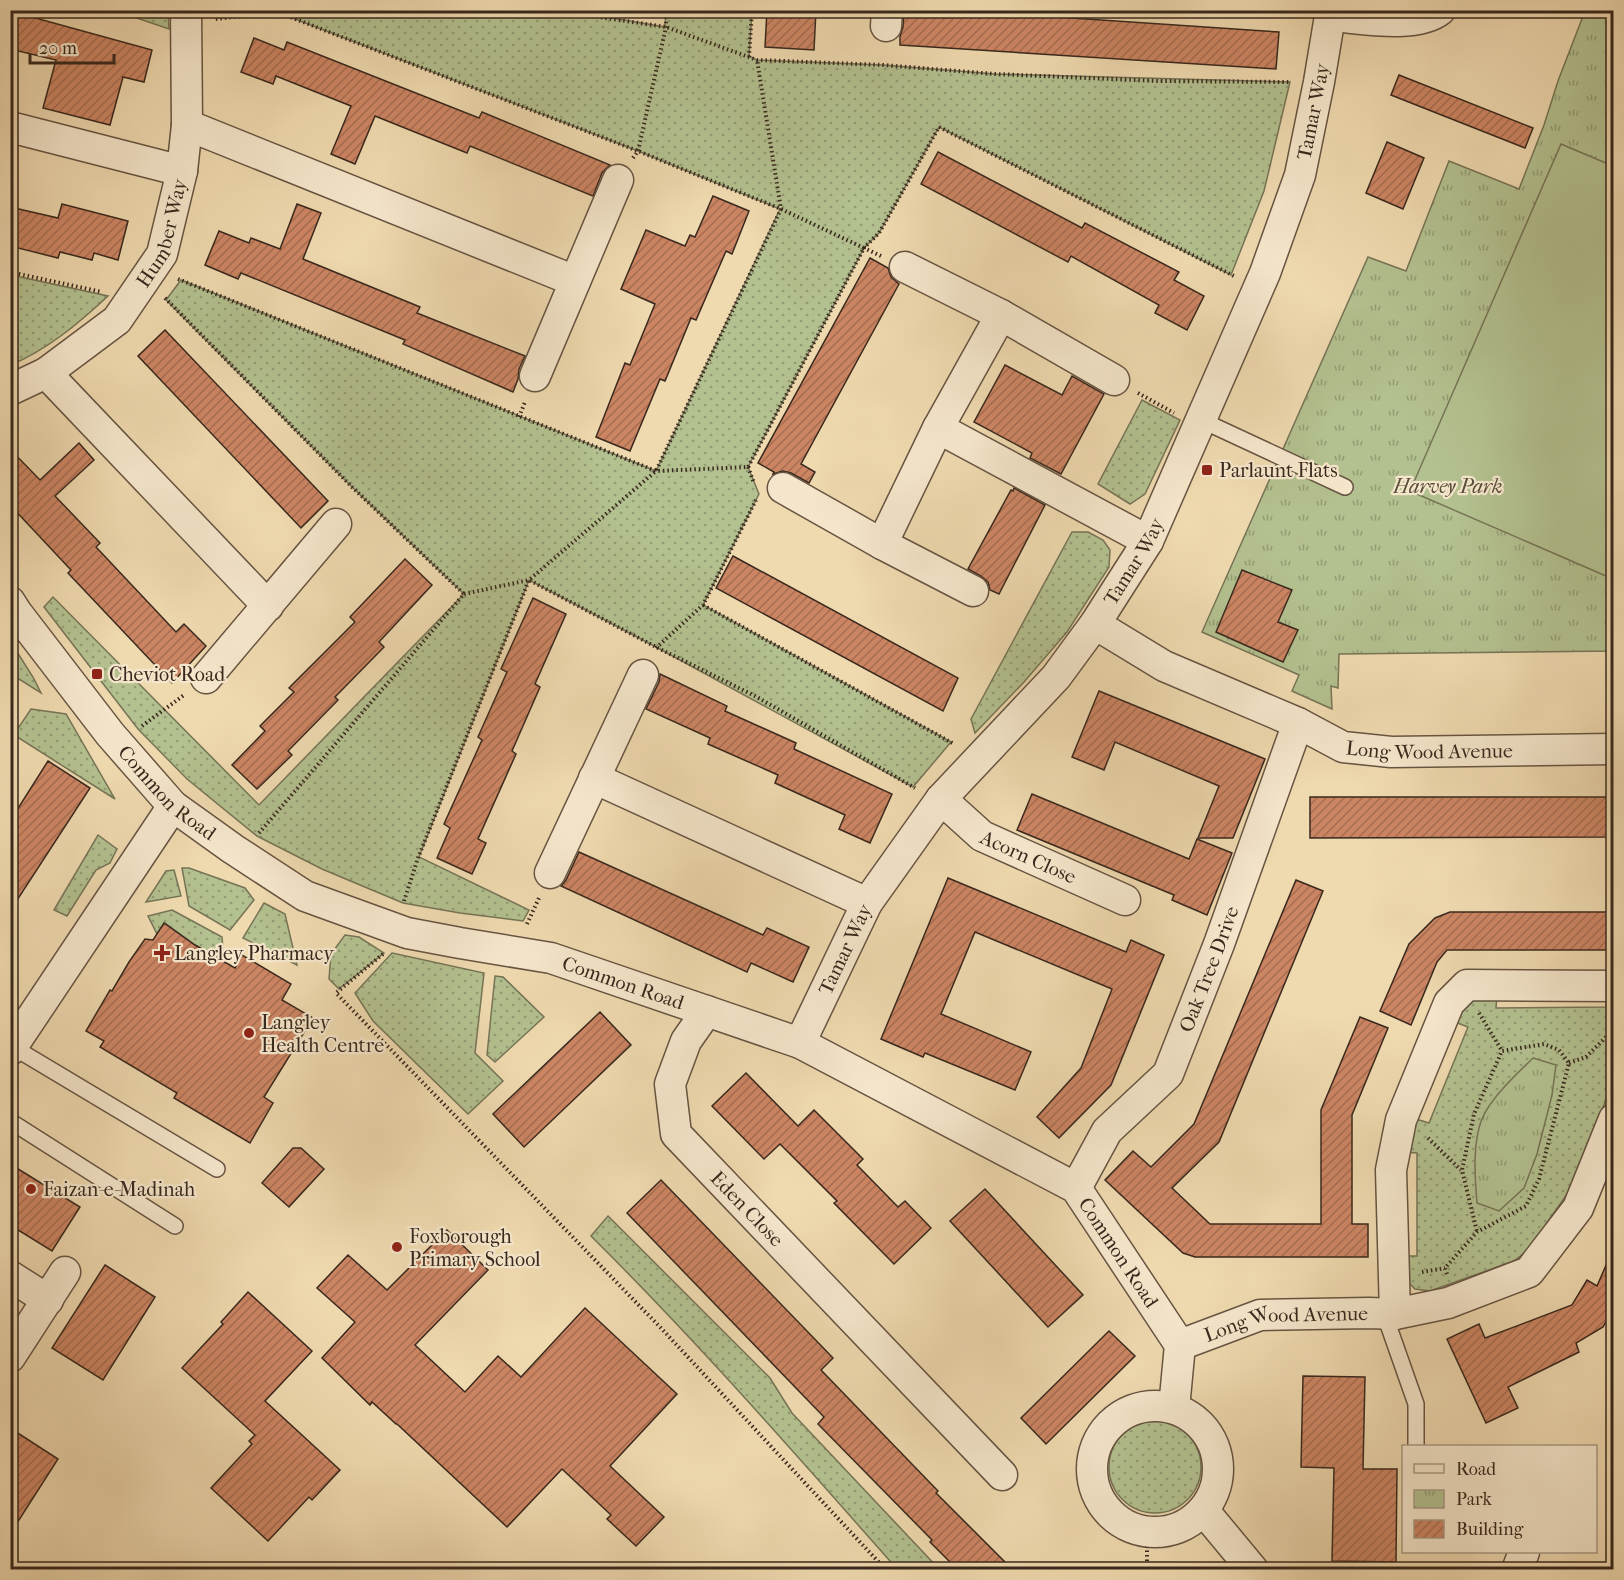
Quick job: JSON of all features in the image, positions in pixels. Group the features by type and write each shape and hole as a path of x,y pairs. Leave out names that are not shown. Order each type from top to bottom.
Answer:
{"street":[{"path":"1331,13 1402,22 1435,15 1440,10"},
{"name":"Tamar Way","path":"800,1043 867,903 940,800 1056,676 1095,624 1148,541 1258,289 1300,175 1331,13"},
{"name":"Humber Way","path":"10,390 46,373 117,321 162,254 182,171 187,125 187,16"},
{"path":"187,125 575,281"},
{"path":"10,127 182,171"},
{"path":"535,376 618,180"},
{"path":"905,267 1001,315 1114,380"},
{"path":"882,544 938,428 1001,315"},
{"path":"46,373 268,606"},
{"path":"938,428 1148,541"},
{"path":"766,489 882,544 973,591"},
{"path":"206,678 336,524"},
{"name":"Common Road","path":"10,602 110,734 173,806 304,896 394,928 551,958 800,1043 1076,1188 1180,1346"},
{"name":"Long Wood Avenue","path":"1095,624 1164,666 1298,723 1343,747 1391,752 1614,750"},
{"path":"550,873 643,675"},
{"name":"Oak Tree Drive","path":"1076,1188 1107,1131 1168,1074 1219,944 1298,723"},
{"path":"594,778 867,903"},
{"name":"Acorn Close","path":"940,800 982,836 1125,900"},
{"path":"12,1048 173,806"},
{"path":"1464,989 1467,985 1614,986"},
{"name":"Long Wood Avenue","path":"1389,1313 1391,1170 1401,1120 1449,1004 1464,989"},
{"name":"Eden Close","path":"707,1011 686,1041 670,1084 676,1134 1002,1475"},
{"name":"Long Wood Avenue","path":"1180,1346 1260,1315 1389,1313 1448,1303 1529,1272 1578,1208 1614,1119"},
{"path":"10,1357 65,1272"},
{"path":"10,1276 48,1300"},
{"path":"1174,1407 1180,1346"},
{"path":"1152,1405 1174,1407 1193,1417 1208,1432 1217,1451 1219,1472 1215,1493 1204,1511 1187,1524 1168,1531 1147,1532 1127,1526 1110,1514 1098,1497 1092,1477 1093,1456 1100,1437 1113,1421 1132,1409 1152,1405"},
{"path":"1204,1511 1253,1569"},
{"path":"1517,1569 1523,1553"}],"lane":[{"path":"1200,423 1345,488"},
{"path":"12,1048 217,1168"},
{"path":"10,1121 175,1226"},
{"path":"1389,1313 1416,1404 1416,1445"}],"path":[{"path":"552,10 666,27 757,60 883,65 995,74 1319,82"},
{"path":"638,151 666,27 666,10"},
{"path":"749,57 752,10"},
{"path":"187,16 277,12 638,151 781,209"},
{"path":"757,60 781,209 656,471 529,580 418,858 394,928 336,993 660,1327 886,1569"},
{"path":"864,248 879,233 939,127 1258,289"},
{"path":"10,272 138,288 464,594"},
{"path":"1114,380 1200,423"},
{"path":"643,675 656,647 703,605 766,489 748,467"},
{"path":"233,849 257,836 464,594 529,580 656,647 756,696 940,800"},
{"path":"703,605 980,758"},
{"path":"122,748 138,729 206,678"},
{"path":"514,952 550,873"},
{"path":"1464,989 1502,1051"},
{"path":"1569,1063 1586,1057 1614,1029"},
{"path":"1502,1051 1544,1044 1559,1050 1569,1063"},
{"path":"1477,1232 1462,1170 1474,1114 1502,1051"},
{"path":"1457,1300 1445,1268 1477,1232 1526,1206 1539,1179 1569,1063"},
{"path":"1403,1114 1462,1170"},
{"path":"1147,1532 1147,1569"}],"green space":[{"path":"566,10 665,27 666,11 752,11 749,56 757,60 883,65 995,74 1290,82 1264,191 1231,275 939,127 879,233 864,248 748,467 759,494 703,605 951,742 913,787 529,580 419,857 529,910 523,921 403,903 322,869 257,836 187,779 138,729 44,607 53,597 259,805 464,594 352,487 166,300 181,280 656,471 780,209 638,151 277,12 216,18 215,11"},
{"path":"116,11 168,11 169,29"},
{"name":"Harvey Park","path":"1585,11 1613,11 1613,651 1339,654 1338,688 1331,686 1332,709 1292,691 1299,675 1202,632 1368,257 1406,271 1449,161 1519,189"},
{"path":"1561,144 1613,166 1613,579 1410,491"},
{"path":"11,275 108,296 62,335 25,359 11,365"},
{"path":"1142,400 1180,420 1145,494 1130,504 1098,484"},
{"path":"1072,532 1088,532 1103,540 1110,550 1109,567 1067,632 1024,682 975,733 971,719"},
{"path":"10,641 33,677 41,693 11,674"},
{"path":"31,709 66,714 115,799 11,733 11,725 19,727"},
{"path":"98,835 117,849 110,863 96,870 67,916 54,910"},
{"path":"182,868 189,868 245,888 254,900 230,930 189,906"},
{"path":"174,870 181,896 146,902 166,871"},
{"path":"264,903 285,914 297,965 243,938"},
{"path":"172,910 222,937 224,962 195,945 165,923 157,934 148,916"},
{"path":"345,935 359,937 384,953 339,989 329,979 331,954"},
{"path":"392,953 484,973 475,1053 503,1081 468,1114 373,1021 355,993"},
{"path":"495,976 503,977 544,1017 495,1062 487,1055"},
{"path":"1497,995 1496,1008 1606,1007 1607,995 1613,997 1613,1082 1570,1190 1527,1251 1514,1261 1430,1291 1415,1289 1408,1282 1403,1256 1417,1256 1417,1153 1403,1152 1416,1119 1429,1123 1468,1027 1455,1022 1466,1001"},
{"path":"1533,1058 1556,1065 1552,1095 1537,1154 1524,1188 1499,1211 1477,1203 1475,1156 1479,1128 1494,1099"},
{"path":"608,1216 770,1378 792,1413 939,1569 897,1569 708,1358 591,1236"},
{"path":"1155,1421 1173,1424 1188,1434 1198,1449 1201,1467 1198,1485 1188,1500 1173,1510 1155,1513 1137,1510 1122,1500 1112,1485 1109,1467 1112,1449 1122,1434 1137,1424"}],"building":[{"path":"767,10 816,10 814,50 765,47"},
{"path":"904,10 953,10 1279,32 1276,69 900,45"},
{"path":"10,11 152,50 144,82 123,77 110,125 43,108 56,60 10,49"},
{"path":"254,38 284,50 287,42 479,118 482,112 610,165 602,173 593,196 470,146 467,153 375,116 355,164 331,154 351,106 276,76 273,84 241,72"},
{"path":"1399,75 1533,128 1525,148 1391,95"},
{"path":"1387,142 1424,158 1403,209 1366,193"},
{"path":"938,152 1082,228 1085,223 1179,272 1174,280 1204,296 1187,330 1155,313 1159,305 1071,256 1068,262 921,184"},
{"path":"713,196 749,211 732,254 726,251 696,320 691,318 665,381 660,379 630,451 596,437 625,363 630,365 655,304 621,289 646,230 685,246 690,235 695,237"},
{"path":"62,204 128,221 118,260 94,253 92,260 60,252 58,258 10,246 10,207 58,218"},
{"path":"297,204 321,213 303,259 420,307 417,313 525,356 513,392 403,344 405,340 241,273 238,279 205,265 219,231 249,243 251,238 280,249"},
{"path":"870,258 888,268 891,277 899,284 801,464 815,472 809,483 783,471 773,474 774,472 758,463"},
{"path":"165,330 328,501 301,528 138,356"},
{"path":"1005,365 1062,395 1072,376 1104,394 1061,474 1030,458 1032,453 974,422"},
{"path":"79,443 94,460 55,496 100,543 96,547 176,632 184,624 206,646 172,683 68,573 71,570 10,505 10,449 40,480"},
{"path":"1014,488 1045,505 999,594 990,590 988,582 981,576 968,569"},
{"path":"733,556 958,678 943,711 716,588"},
{"path":"405,559 432,585 379,642 384,647 335,697 338,700 288,751 292,755 257,789 232,765 265,731 260,726 294,692 289,688 355,622 350,617"},
{"path":"1242,570 1292,590 1278,622 1298,630 1283,662 1216,632"},
{"path":"533,598 566,614 535,684 540,687 512,751 516,754 478,839 486,843 472,874 437,858 450,828 444,824 482,740 478,737 507,672 501,669"},
{"path":"660,674 727,706 725,711 796,743 794,749 892,794 870,843 839,829 845,815 775,783 778,775 708,744 710,738 646,709 659,682"},
{"path":"1099,691 1265,759 1233,838 1198,838 1219,786 1115,742 1104,770 1072,757"},
{"path":"48,761 90,788 10,911 10,821"},
{"path":"1032,794 1189,859 1197,839 1232,853 1207,915 1172,900 1174,895 1017,830"},
{"path":"1310,797 1614,797 1614,837 1310,838"},
{"path":"579,852 763,935 767,928 809,947 793,982 751,963 747,972 561,886"},
{"path":"948,878 1126,952 1131,940 1164,955 1111,1085 1059,1138 1037,1117 1081,1068 1112,989 975,932 941,1014 1031,1052 1015,1090 925,1053 923,1057 881,1039"},
{"path":"1296,880 1323,891 1219,1142 1172,1188 1210,1224 1321,1224 1321,1110 1360,1017 1388,1028 1352,1115 1352,1224 1368,1224 1368,1257 1195,1257 1183,1253 1105,1180 1133,1151 1151,1167 1194,1124"},
{"path":"1450,912 1614,912 1614,950 1447,950 1437,962 1411,1025 1380,1011 1409,944 1435,918"},
{"name":"Langley Health Centre","path":"164,923 195,945 235,968 242,955 291,984 282,1000 313,1018 264,1097 273,1103 250,1143 174,1098 177,1093 100,1047 104,1041 86,1031 110,990 112,991 145,939 153,940"},
{"path":"600,1012 631,1045 524,1147 493,1114"},
{"path":"746,1073 798,1126 814,1110 863,1159 857,1165 898,1207 905,1201 931,1228 894,1264 834,1203 837,1201 780,1144 764,1159 712,1106"},
{"path":"293,1148 301,1148 324,1169 289,1207 262,1183"},
{"name":"Faizan-e-Madinah","path":"10,1164 80,1207 52,1251 10,1225"},
{"path":"661,1180 833,1358 821,1370 938,1491 936,1493 1012,1569 957,1569 930,1542 932,1540 818,1424 824,1417 627,1213"},
{"path":"985,1189 1083,1295 1048,1327 950,1221"},
{"path":"447,1230 488,1270 415,1345 465,1392 498,1356 521,1377 585,1308 677,1394 610,1466 664,1517 636,1546 607,1519 611,1515 562,1469 507,1527 397,1424 372,1402 370,1405 322,1358 355,1322 317,1288 348,1255 387,1290"},
{"path":"1614,1247 1614,1307 1603,1327 1576,1343 1579,1352 1508,1387 1518,1408 1486,1423 1447,1339 1479,1324 1485,1338 1572,1305 1587,1280 1597,1286"},
{"path":"105,1265 155,1297 103,1380 52,1348"},
{"path":"248,1292 312,1351 265,1401 340,1470 312,1500 309,1497 268,1541 211,1488 252,1444 249,1441 255,1435 182,1368 223,1324 221,1322"},
{"path":"1109,1331 1135,1356 1046,1444 1021,1418"},
{"path":"1303,1376 1365,1377 1363,1469 1397,1469 1396,1562 1332,1561 1334,1468 1301,1467"},
{"path":"10,1428 58,1459 10,1534"}],"place":[{"name":"Parlaunt Flats","path":"1207,470"},
{"name":"Cheviot Road","path":"97,674"},
{"name":"Langley Pharmacy","path":"162,953"},
{"name":"Langley Health Centre","path":"249,1033"},
{"name":"Faizan-e-Madinah","path":"31,1189"},
{"name":"Foxborough Primary School","path":"397,1247"}]}
